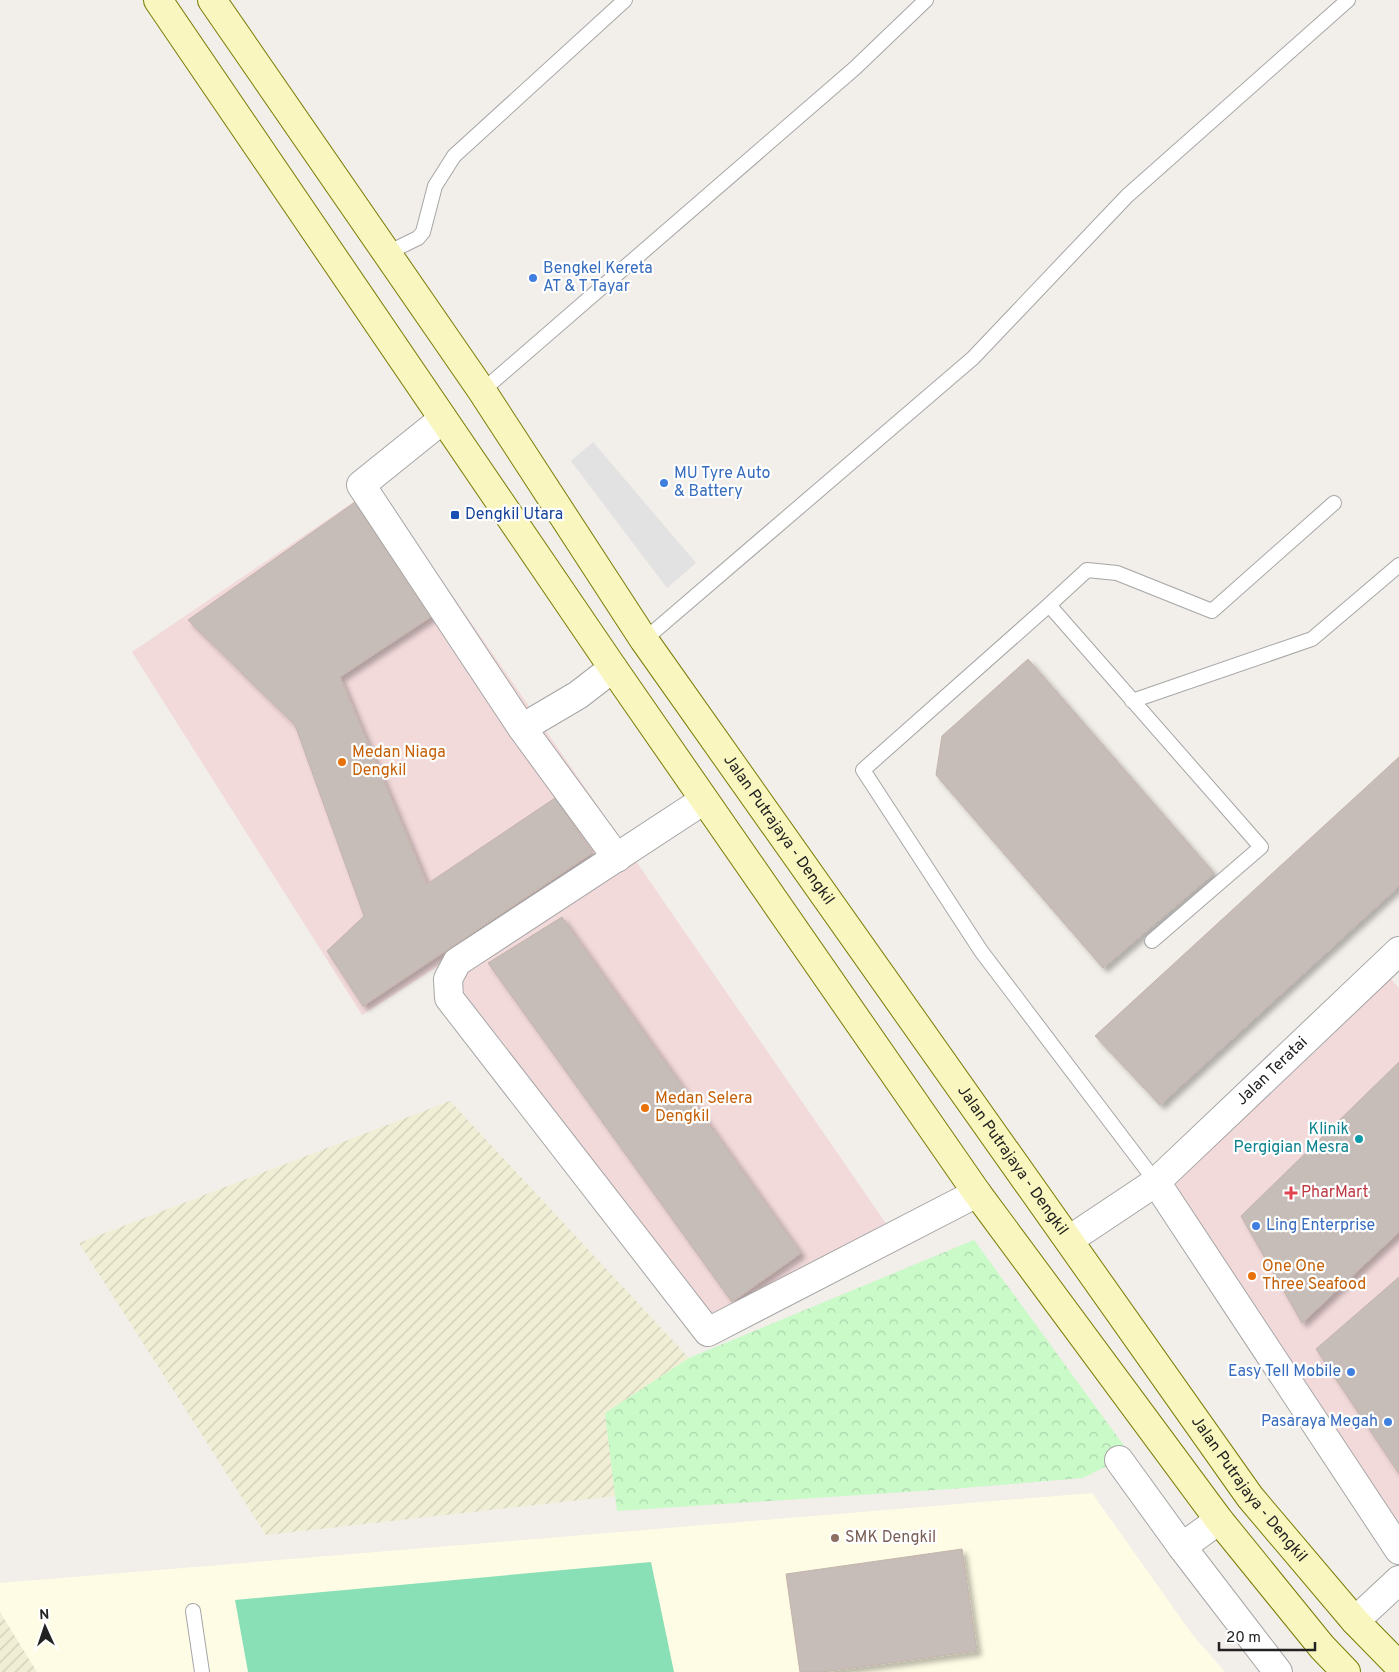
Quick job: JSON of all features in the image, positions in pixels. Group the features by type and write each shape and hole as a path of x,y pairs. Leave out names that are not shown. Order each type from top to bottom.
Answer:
{"main road":[{"path":"158,0 613,668 977,1193 1219,1520 1322,1647 1346,1672"},
{"name":"Jalan Putrajaya - Dengkil","path":"212,0 482,391 644,640 1250,1497 1355,1621 1399,1666"}],"street":[{"path":"443,419 361,484 522,728 617,858"},
{"path":"522,728 578,695 613,668"},
{"path":"704,800 457,962 448,979 449,998 708,1332 977,1193"},
{"name":"Jalan Teratai","path":"1069,1240 1156,1182 1397,958"},
{"path":"1156,1182 1399,1550"},
{"path":"1119,1460 1182,1547 1278,1672"},
{"path":"1182,1547 1219,1520"},
{"path":"1355,1621 1399,1580"}],"lane":[{"path":"387,253 418,238 423,232 435,186 454,156 625,0"},
{"path":"482,391 855,68 926,0"},
{"path":"644,640 973,358 1128,196 1348,0"},
{"path":"1156,1182 981,951 863,770 1087,570 1117,572 1212,611 1334,503"},
{"path":"1132,701 1312,639 1399,565"},
{"path":"1049,605 1261,848 1152,941"},
{"path":"193,1611 202,1672"}],"shaded area":[{"path":"593,442 696,563 667,588 571,461"},
{"path":"377,486 887,1225 712,1318 440,965 362,1015 132,652"},
{"path":"1390,978 1399,988 1399,1528 1173,1181"},
{"name":"SMK Dengkil","path":"1092,1493 1192,1634 1225,1672 30,1672 0,1628 0,1583"}],"green space":[{"path":"450,1101 689,1358 605,1413 616,1496 266,1535 79,1243"},
{"path":"974,1240 1130,1454 1083,1478 950,1489 617,1511 605,1413 689,1358"},
{"path":"651,1562 674,1672 248,1672 235,1600"},
{"path":"0,1612 37,1672 0,1672"}],"building":[{"name":"Medan Niaga Dengkil","path":"358,500 435,614 340,677 427,884 555,798 592,853 363,1006 327,951 364,916 295,725 188,620"},
{"path":"1028,659 1214,873 1103,968 936,775 942,736"},
{"path":"1399,757 1399,886 1160,1105 1095,1036"},
{"name":"Medan Selera Dengkil","path":"562,917 801,1253 732,1302 488,963"},
{"name":"Klinik Pergigian Mesra","path":"1399,1062 1399,1232 1302,1323 1241,1216"},
{"path":"1399,1277 1399,1474 1316,1349"},
{"path":"962,1549 977,1651 823,1672 800,1672 786,1574"}],"place":[{"name":"Bengkel Kereta AT & T Tayar","path":"533,278"},
{"name":"MU Tyre Auto & Battery","path":"664,483"},
{"name":"Dengkil Utara","path":"455,515"},
{"name":"Medan Niaga Dengkil","path":"342,762"},
{"name":"Medan Selera Dengkil","path":"645,1108"},
{"name":"Klinik Pergigian Mesra","path":"1359,1139"},
{"name":"PharMart","path":"1291,1193"},
{"name":"Ling Enterprise","path":"1256,1226"},
{"name":"One One Three Seafood","path":"1252,1276"},
{"name":"Easy Tell Mobile","path":"1351,1372"},
{"name":"Pasaraya Megah","path":"1388,1422"},
{"name":"SMK Dengkil","path":"835,1538"}]}
